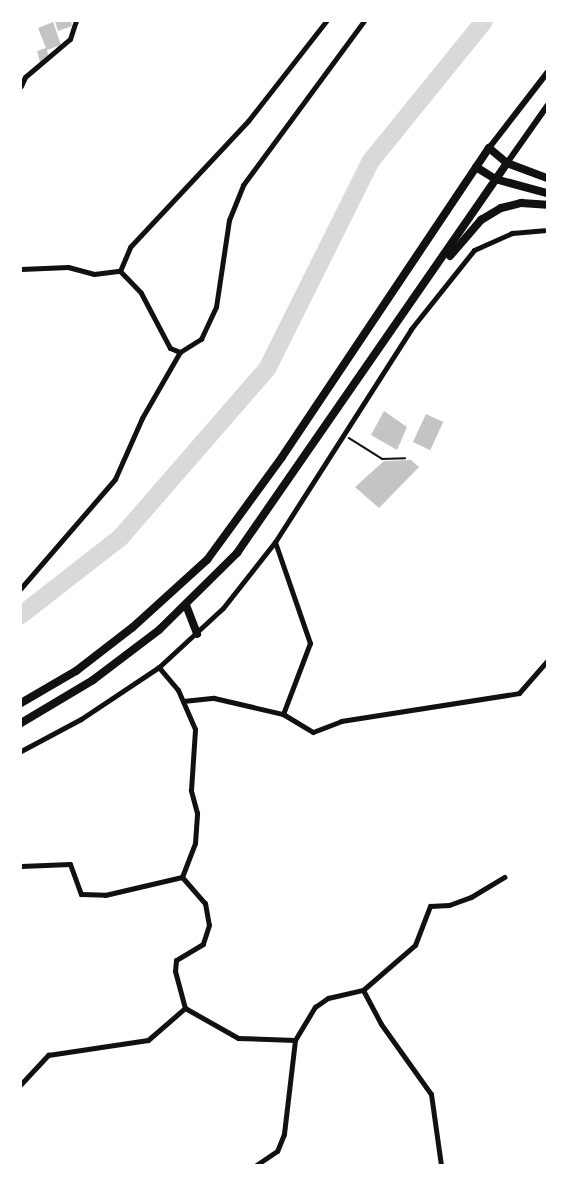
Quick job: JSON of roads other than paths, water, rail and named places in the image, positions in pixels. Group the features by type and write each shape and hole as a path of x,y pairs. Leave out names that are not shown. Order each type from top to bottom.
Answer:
{"main road":[{"path":"21,703 76,671 133,627 207,560 282,457 489,148 507,163 547,178"},
{"path":"21,723 93,680 186,605 257,528 507,163"},
{"path":"476,167 495,179 547,193"},
{"path":"429,279 482,220 501,208 521,203 547,205"},
{"path":"186,605 197,634"}],"street":[{"path":"21,86 25,77 70,39 76,21"},
{"path":"120,271 130,247 248,121 326,21"},
{"path":"21,588 115,479 142,418 180,352 201,339 211,322 219,293 229,220 243,185 364,21"},
{"path":"489,148 547,73"},
{"path":"507,163 547,106"},
{"path":"21,751 159,668 197,634 223,608 275,542 411,329 474,250 512,233 544,230"},
{"path":"21,269 68,267 93,274 120,271"},
{"path":"120,271 141,293 163,339 180,352"},
{"path":"275,542 310,643 283,714"},
{"path":"183,701 214,698 283,714 314,732 341,721 519,693 547,661"},
{"path":"159,668 183,701 195,729 191,790 197,813 195,843 182,878"},
{"path":"21,866 70,864 81,894 105,896 182,878"},
{"path":"256,1165 277,1151 284,1134 295,1040 315,1007 328,998 363,990 415,945 430,906 448,905 471,897 504,877"},
{"path":"182,878 205,903 209,926 203,944 176,960 175,970 185,1008 238,1038 295,1040"},
{"path":"363,990 381,1024 431,1094 441,1165"},
{"path":"21,1084 48,1055 148,1040 185,1008"}],"waterway":[{"path":"21,615 120,538 267,369 370,162 484,21"}]}
